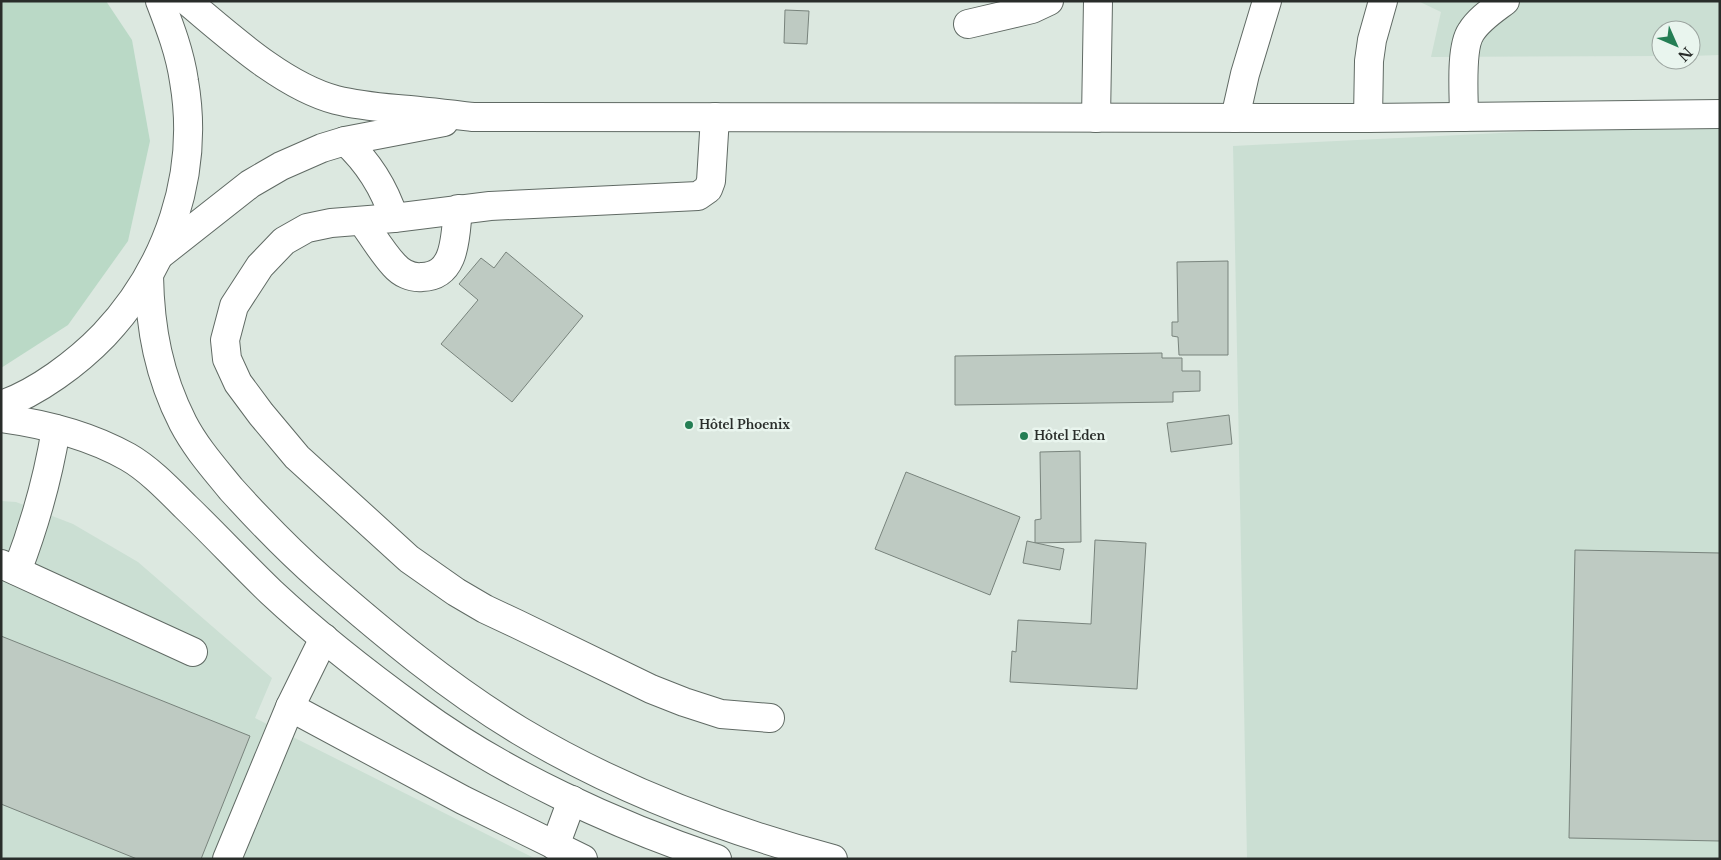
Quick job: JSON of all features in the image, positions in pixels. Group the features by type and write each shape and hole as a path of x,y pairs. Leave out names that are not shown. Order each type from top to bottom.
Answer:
{"main road":[{"path":"1,405 49,381 88,351 122,316 155,265 176,213 185,170 188,126 184,81 179,55 175,38 160,1"},
{"path":"187,1 234,41 260,60 310,90 334,100 356,105 473,117 1368,118 1720,114"},
{"path":"968,24 1032,9 1049,1"},
{"path":"1096,118 1098,1"},
{"path":"1235,118 1244,74 1267,1"},
{"path":"1368,118 1369,61 1372,40 1383,1"},
{"path":"1464,117 1465,46 1469,34 1477,24 1505,1"},
{"path":"473,117 345,141 322,148 281,166 250,184 155,265 150,311 160,364 184,423 210,465 298,559 400,646 480,705 564,756 619,784 708,821 833,859"},
{"path":"715,117 711,181 708,189 698,196 490,206 394,218 331,222 307,228 284,241 260,266 234,306 225,340 227,359 238,383 297,457 410,558 456,592 501,617 651,689 721,714 770,718"},
{"path":"345,141 359,154 376,176 388,200 394,218"},
{"path":"362,221 402,273 421,278 440,271 449,262 453,250 458,209"},
{"path":"1,418 38,423 79,436 129,458 154,476 271,592 324,638 418,711 501,764 572,800 689,854 717,859"},
{"path":"56,429 42,501 9,567 193,652"},
{"path":"227,859 290,708 324,638"},
{"path":"290,708 463,800 583,859"},
{"path":"555,846 572,800"}],"shaded area":[{"path":"1,1 106,1 132,40 150,141 128,241 68,325 1,368"},
{"path":"1418,1 1720,1 1720,55 1701,56 1701,20 1651,20 1651,56 1431,57 1441,12"},
{"path":"1668,125 1720,126 1720,859 1247,859 1233,146"},
{"path":"1,501 16,502 73,524 138,562 272,678 255,718 536,859 1,859"}],"building":[{"path":"785,10 809,11 807,44 784,43"},
{"path":"506,252 583,316 512,402 441,344 478,300 459,284 481,258 494,268"},
{"path":"1228,261 1228,355 1179,355 1178,337 1172,336 1172,322 1178,322 1177,262"},
{"path":"1162,353 1162,358 1182,358 1182,371 1200,371 1200,391 1173,392 1173,402 955,405 955,356"},
{"path":"1229,415 1232,444 1171,452 1167,423"},
{"path":"1080,451 1081,542 1035,543 1035,520 1041,519 1040,452"},
{"path":"906,472 1020,517 990,595 875,549"},
{"path":"1095,540 1146,543 1137,689 1010,682 1012,651 1016,652 1018,620 1091,624"},
{"path":"1027,541 1064,549 1060,570 1023,563"},
{"path":"1575,550 1720,553 1720,841 1569,838"},
{"path":"1,636 250,736 201,859 137,859 1,804"}],"place":[{"name":"Hôtel Phoenix","path":"689,425"},
{"name":"Hôtel Eden","path":"1024,436"}]}
